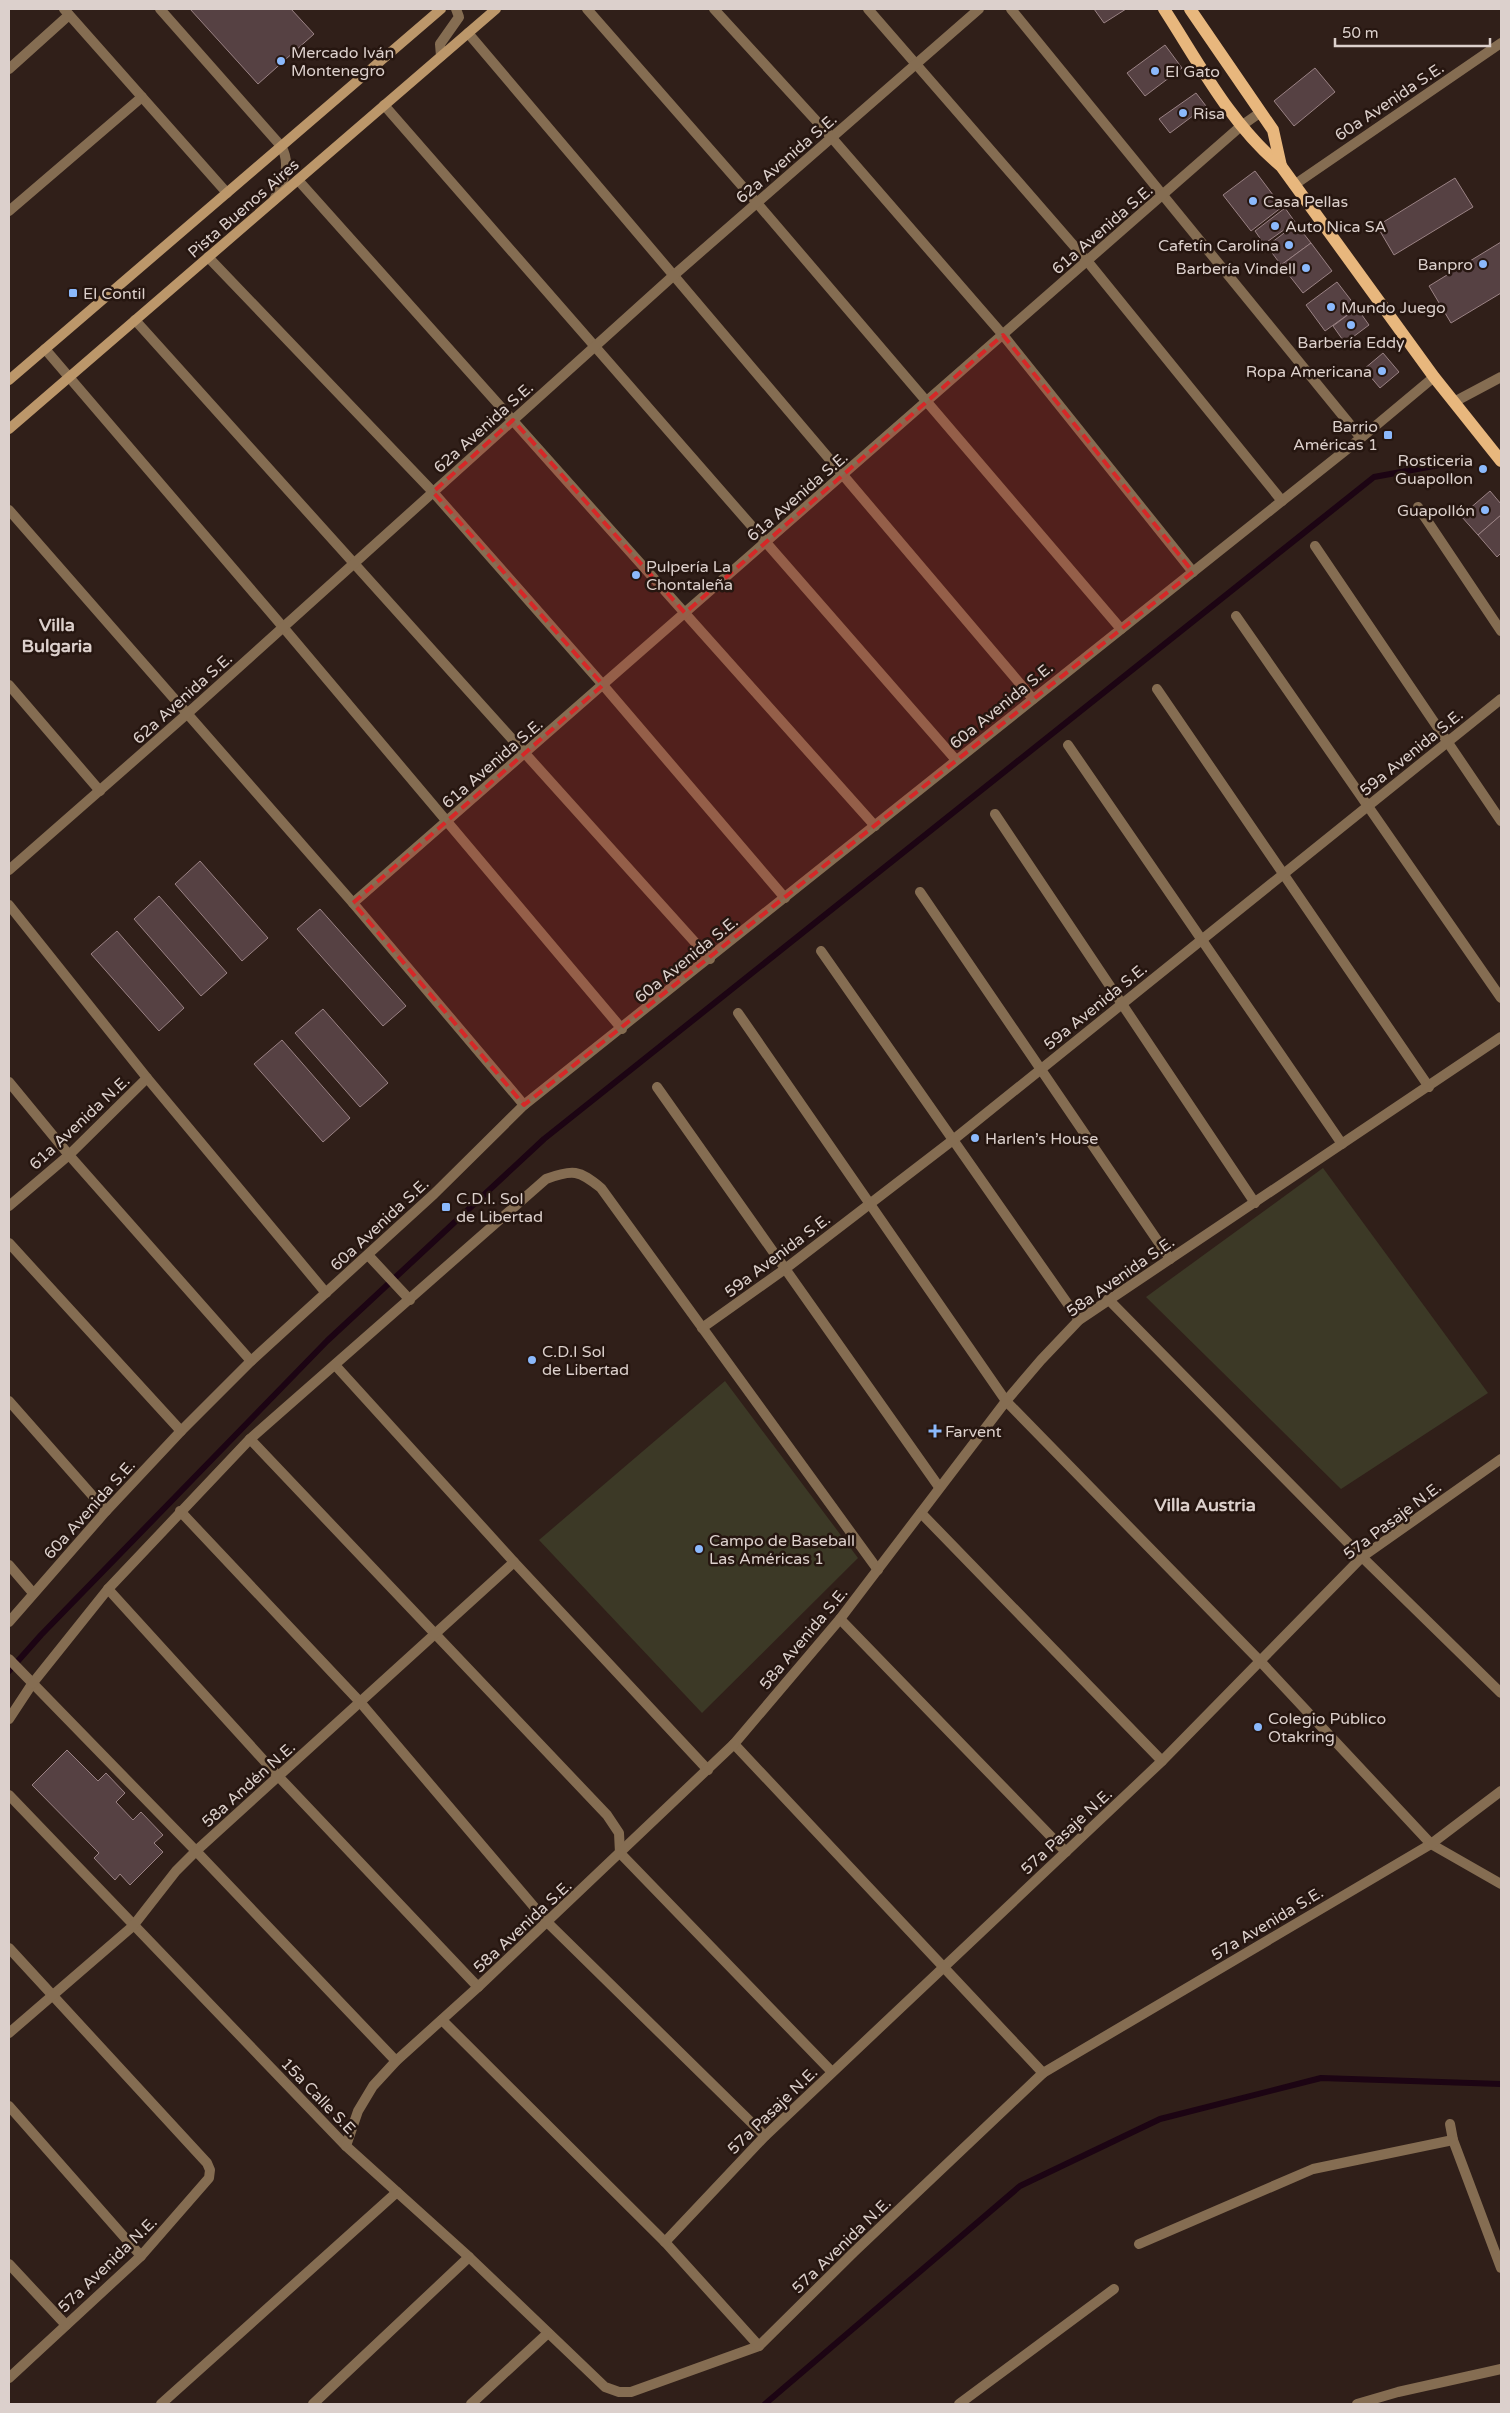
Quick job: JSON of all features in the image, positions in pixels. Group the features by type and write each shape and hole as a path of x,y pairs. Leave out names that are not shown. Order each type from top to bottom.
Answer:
{"main road":[{"name":"Pista Buenos Aires","path":"9,380 441,9"},
{"name":"Pista Buenos Aires","path":"9,429 496,9"},
{"path":"1164,9 1242,126 1259,148 1281,166 1434,377 1501,461"},
{"path":"1190,9 1273,130 1281,166"}],"street":[{"path":"160,9 281,146 286,156 287,168 274,200"},
{"path":"441,56 440,44 459,17 456,9"},
{"path":"587,9 757,203 1121,629"},
{"path":"714,9 832,138 1003,335 1193,572"},
{"path":"868,9 1088,262 1282,501"},
{"name":"62a Avenida S.E.","path":"9,870 188,713 673,276 916,66 978,9"},
{"path":"1011,9 1361,438"},
{"path":"9,69 67,12 227,193"},
{"path":"468,33 1033,699"},
{"name":"60a Avenida S.E.","path":"1294,185 1501,43"},
{"path":"9,211 142,97"},
{"path":"384,105 596,345 956,760"},
{"name":"61a Avenida S.E.","path":"353,904 1242,126 1261,112"},
{"path":"298,180 875,826"},
{"path":"208,257 433,492 603,685 785,898"},
{"path":"135,320 526,752 710,959"},
{"path":"45,349 283,627 622,1029"},
{"name":"60a Avenida S.E.","path":"9,1622 106,1511 181,1431 251,1361 434,1194 524,1105 710,959 956,760 1361,438 1434,377"},
{"path":"1454,402 1501,377"},
{"path":"1418,507 1501,631"},
{"path":"9,510 188,713 524,1105"},
{"path":"1314,546 1501,821"},
{"path":"1236,616 1501,998"},
{"path":"9,685 100,790"},
{"path":"1157,689 1429,1087"},
{"name":"59a Avenida S.E.","path":"702,1328 785,1269 953,1140 1501,699"},
{"path":"1068,745 1342,1144"},
{"path":"995,814 1254,1203"},
{"path":"920,892 1170,1259"},
{"path":"9,905 147,1078 326,1293"},
{"path":"821,950 1079,1320"},
{"path":"738,1013 1006,1401 1260,1661 1431,1844 1501,1884"},
{"name":"58a Avenida S.E.","path":"346,2146 358,2111 373,2086 396,2062 478,1988 734,1744 840,1619 1006,1401 1079,1320 1501,1037"},
{"name":"61a Avenida N.E.","path":"9,1206 69,1155 147,1078"},
{"path":"9,1082 69,1155 251,1361"},
{"path":"657,1087 939,1487"},
{"path":"9,1719 29,1680 108,1589 250,1439 546,1179 566,1171 583,1173 601,1188 878,1570"},
{"path":"9,1243 181,1431"},
{"path":"368,1255 410,1300"},
{"path":"1108,1299 1362,1556 1501,1693"},
{"path":"335,1365 514,1562 708,1770"},
{"path":"9,1401 106,1511"},
{"path":"250,1439 607,1815 619,1833 620,1853 832,2072"},
{"name":"57a Pasaje N.E.","path":"665,2242 765,2136 1162,1761 1362,1556 1501,1459"},
{"path":"180,1511 360,1702 547,1922 765,2136"},
{"path":"921,1513 1162,1761"},
{"name":"58a Andén N.E.","path":"9,2033 133,1926 176,1871 196,1851 514,1562"},
{"path":"9,1565 33,1593"},
{"path":"108,1589 278,1776 478,1988"},
{"path":"840,1619 1066,1852"},
{"path":"9,1659 196,1851 396,2062"},
{"path":"734,1744 1043,2073"},
{"name":"57a Avenida S.E.","path":"1043,2073 1431,1844 1501,1791"},
{"name":"15a Calle S.E.","path":"9,1794 133,1926 346,2146 469,2257 605,2387 618,2392 631,2392"},
{"path":"9,1948 53,1995"},
{"name":"57a Avenida N.E.","path":"9,2378 141,2256 209,2178 210,2170 207,2163 53,1995"},
{"path":"442,2020 665,2242 760,2346"},
{"name":"57a Avenida N.E.","path":"631,2392 760,2346 854,2252 1043,2073"},
{"path":"9,2106 141,2256"},
{"path":"1450,2124 1453,2140 1501,2268"},
{"path":"1139,2244 1194,2222 1313,2168 1453,2140"},
{"path":"161,2404 397,2192"},
{"path":"313,2404 469,2257"},
{"path":"9,2264 66,2325"},
{"path":"959,2404 1114,2289"},
{"path":"471,2404 548,2333"},
{"path":"1357,2404 1398,2392 1501,2370"}],"highlighted area":[{"path":"1003,335 1193,572 524,1105 353,903 603,685 433,492 513,420 685,613"}],"shaded area":[{"path":"1323,1168 1488,1393 1341,1489 1146,1297"},
{"name":"Campo de Baseball Las Américas 1","path":"725,1381 858,1558 702,1713 539,1540"}],"building":[{"path":"190,9 291,9 314,34 258,84"},
{"path":"1094,9 1126,9 1104,23"},
{"name":"El Gato","path":"1165,45 1182,68 1145,96 1127,73"},
{"path":"1315,68 1335,92 1294,126 1274,101"},
{"name":"Risa","path":"1196,93 1206,106 1170,133 1159,119"},
{"name":"Casa Pellas","path":"1255,171 1282,207 1251,231 1223,195"},
{"path":"1455,178 1473,207 1394,255 1377,226"},
{"name":"Auto Nica SA","path":"1285,208 1295,222 1264,244 1255,231"},
{"name":"Cafetín Carolina","path":"1296,224 1311,243 1281,265 1267,246"},
{"name":"Banpro","path":"1501,242 1501,293 1451,323 1429,286"},
{"name":"Barbería Vindell","path":"1311,243 1332,271 1303,293 1281,265"},
{"name":"Mundo Juego","path":"1337,282 1357,308 1325,331 1306,305"},
{"name":"Barbería Eddy","path":"1357,308 1369,325 1345,343 1333,326"},
{"name":"Ropa Americana","path":"1383,353 1399,372 1380,388 1364,369"},
{"name":"Guapollón","path":"1490,491 1501,504 1501,515 1478,535 1461,516"},
{"path":"1501,515 1501,553 1497,557 1478,535"},
{"path":"200,861 268,938 242,961 175,884"},
{"path":"159,896 227,973 201,996 134,919"},
{"path":"320,909 406,1006 383,1026 297,929"},
{"path":"117,931 184,1008 159,1031 91,954"},
{"path":"323,1009 388,1083 360,1107 295,1033"},
{"path":"282,1040 350,1118 323,1142 254,1064"},
{"path":"67,1750 98,1781 106,1773 125,1793 116,1802 133,1820 141,1812 163,1835 154,1843 163,1852 130,1885 120,1874 115,1880 94,1858 99,1853 32,1785"}],"waterway":[{"path":"9,1671 41,1635 327,1341 544,1139 1374,477 1450,463"},
{"path":"765,2404 1020,2186 1160,2119 1321,2078 1501,2084"}],"place":[{"name":"Mercado Iván Montenegro","path":"281,61"},
{"name":"El Gato","path":"1155,71"},
{"name":"Risa","path":"1183,113"},
{"name":"Casa Pellas","path":"1253,201"},
{"name":"Auto Nica SA","path":"1275,226"},
{"name":"Cafetín Carolina","path":"1289,245"},
{"name":"Banpro","path":"1483,264"},
{"name":"Barbería Vindell","path":"1306,268"},
{"name":"El Contil","path":"73,293"},
{"name":"Mundo Juego","path":"1331,307"},
{"name":"Barbería Eddy","path":"1351,325"},
{"name":"Ropa Americana","path":"1382,371"},
{"name":"Barrio Américas 1","path":"1388,435"},
{"name":"Rosticeria Guapollon","path":"1483,469"},
{"name":"Guapollón","path":"1485,510"},
{"name":"Pulpería La Chontaleña","path":"636,575"},
{"name":"Harlen’s House","path":"975,1138"},
{"name":"C.D.I. Sol de Libertad","path":"446,1207"},
{"name":"C.D.I Sol de Libertad","path":"532,1360"},
{"name":"Farvent","path":"935,1431"},
{"name":"Campo de Baseball Las Américas 1","path":"699,1549"},
{"name":"Colegio Público Otakring","path":"1258,1727"}],"district":[{"name":"Villa Bulgaria","path":"57,635"},
{"name":"Villa Austria","path":"1205,1505"}]}
